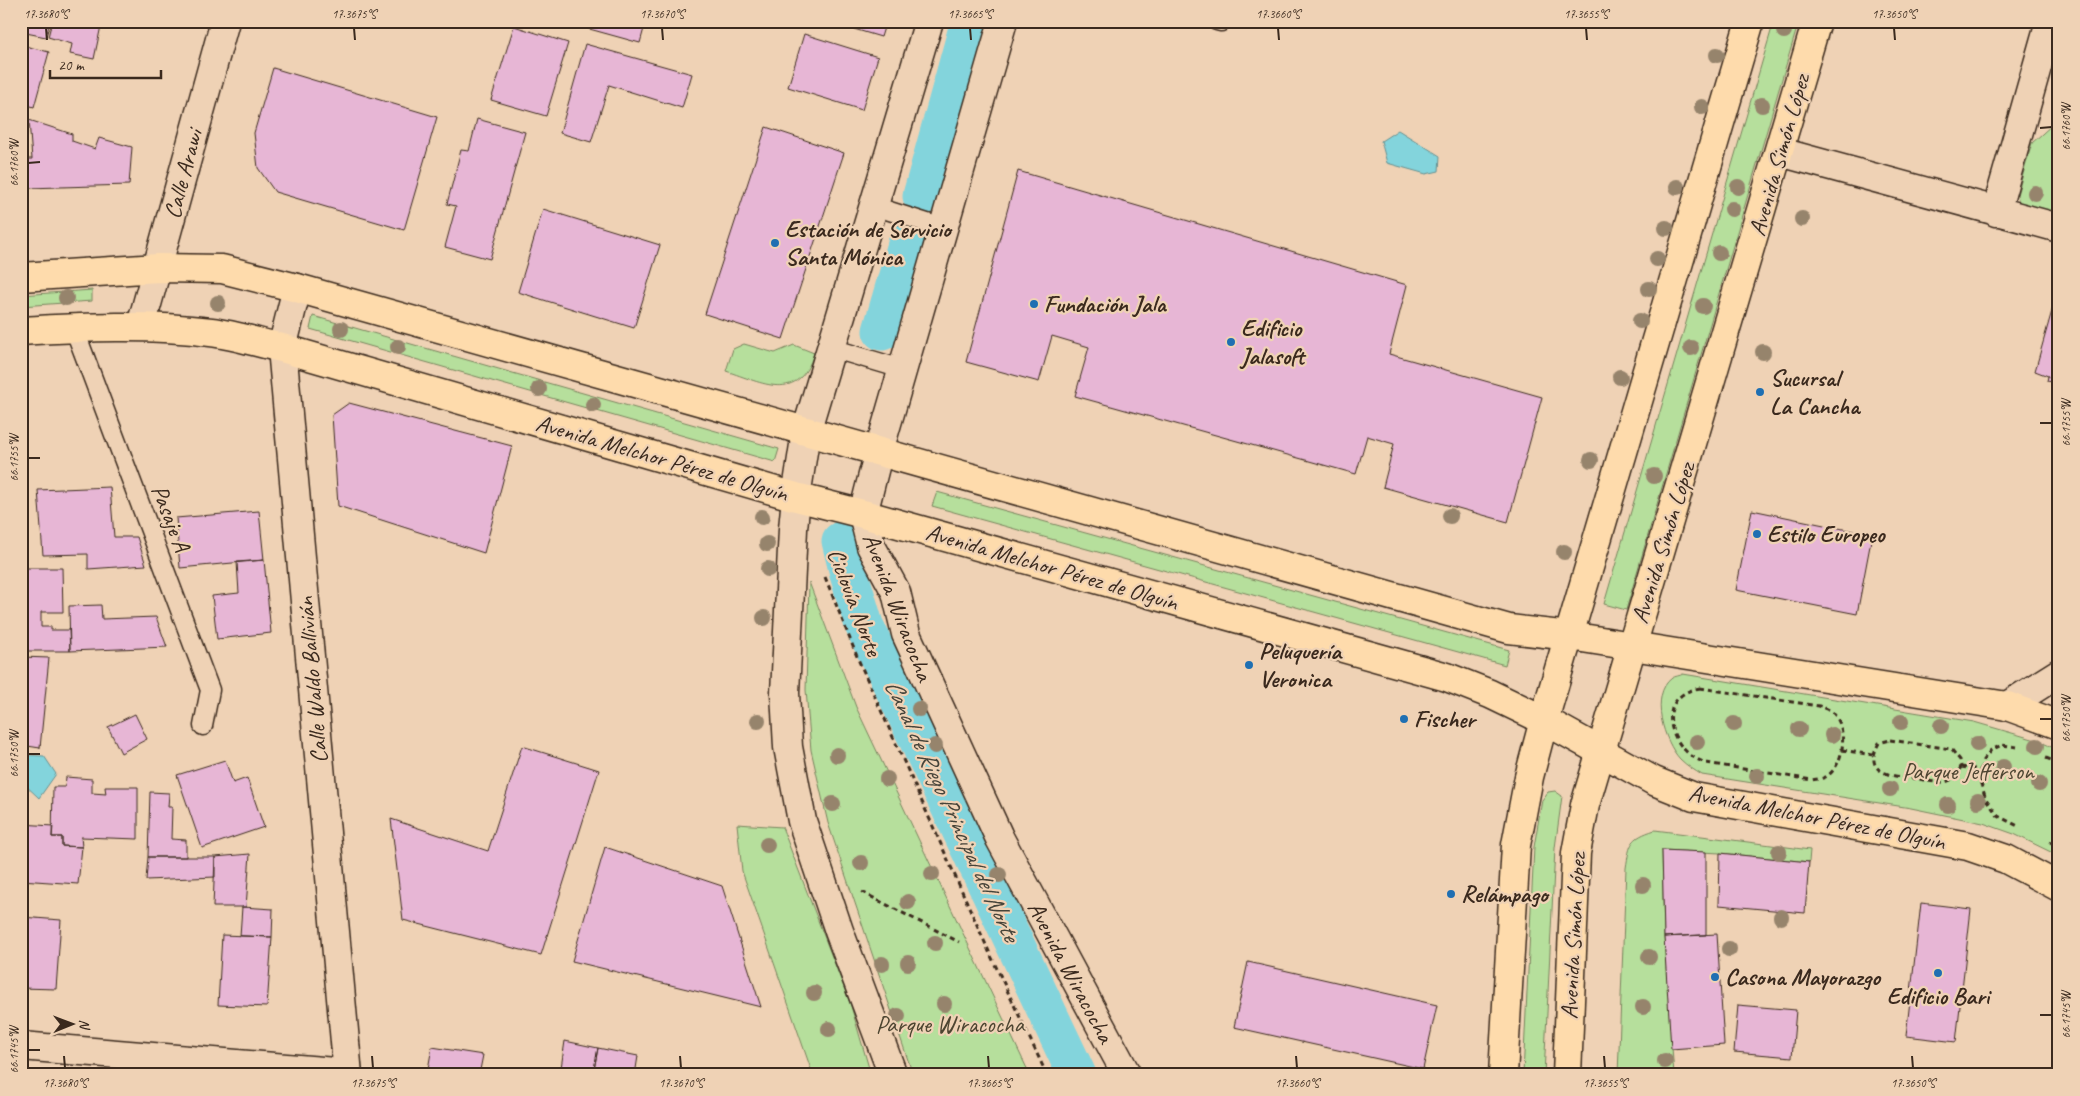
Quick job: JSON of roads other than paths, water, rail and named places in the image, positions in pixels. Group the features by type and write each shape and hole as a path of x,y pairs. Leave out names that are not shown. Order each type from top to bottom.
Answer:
{"main road":[{"path":"1503,1075 1516,845 1529,777 1544,720 1750,21"},
{"name":"Avenida Simón López","path":"1566,1075 1576,853 1585,805 1818,21"},
{"path":"21,277 158,268 222,269 297,288 1509,629 1570,636 2007,706 2059,725"},
{"name":"Avenida Melchor Pérez de Olguín","path":"21,331 142,326 213,332 282,348 796,496 1448,677 1490,694 1544,720 1654,782 1694,797 1968,846 2006,859 2059,888"}],"street":[{"name":"Calle Arawi","path":"142,326 225,21"},
{"path":"892,1075 839,931 802,821 788,747 785,692 796,496 806,432 929,21"},
{"name":"Avenida Wiracocha","path":"1003,21 902,369 863,514 871,546 896,592 906,634 964,763 1000,839 1127,1075"},
{"path":"1996,212 2050,21"},
{"path":"1780,152 2059,228"},
{"name":"Calle Waldo Ballivián","path":"297,288 282,348 348,1074"},
{"path":"2007,706 2059,673"},
{"path":"21,1046 348,1074"}],"lane":[{"path":"874,206 943,228"},
{"name":"Pasaje A","path":"74,328 210,690 203,726"},
{"path":"831,348 902,369"}],"water":[{"path":"1398,130 1440,156 1439,171 1426,174 1387,163 1381,141"},
{"path":"25,755 44,756 56,774 39,798 21,781 21,758"}],"waterway":[{"name":"Canal de Riego Principal del Norte","path":"922,196 970,21"},
{"name":"Canal de Riego Principal del Norte","path":"882,331 908,241"},
{"name":"Canal de Riego Principal del Norte","path":"841,541 864,625 1077,1075"}],"place":[{"name":"Estación de Servicio Santa Mónica","path":"775,243"},
{"name":"Fundación Jala","path":"1034,304"},
{"name":"Edificio Jalasoft","path":"1231,342"},
{"name":"Sucursal La Cancha","path":"1760,392"},
{"name":"Estilo Europeo","path":"1757,534"},
{"name":"Peluquería Veronica","path":"1249,665"},
{"name":"Fischer","path":"1404,719"},
{"name":"Relámpago","path":"1451,894"},
{"name":"Edificio Bari","path":"1938,973"},
{"name":"Casona Mayorazgo","path":"1715,977"}],"park label":[{"name":"Parque Jefferson","path":"1968,771"},
{"name":"Parque Wiracocha","path":"950,1024"}]}
